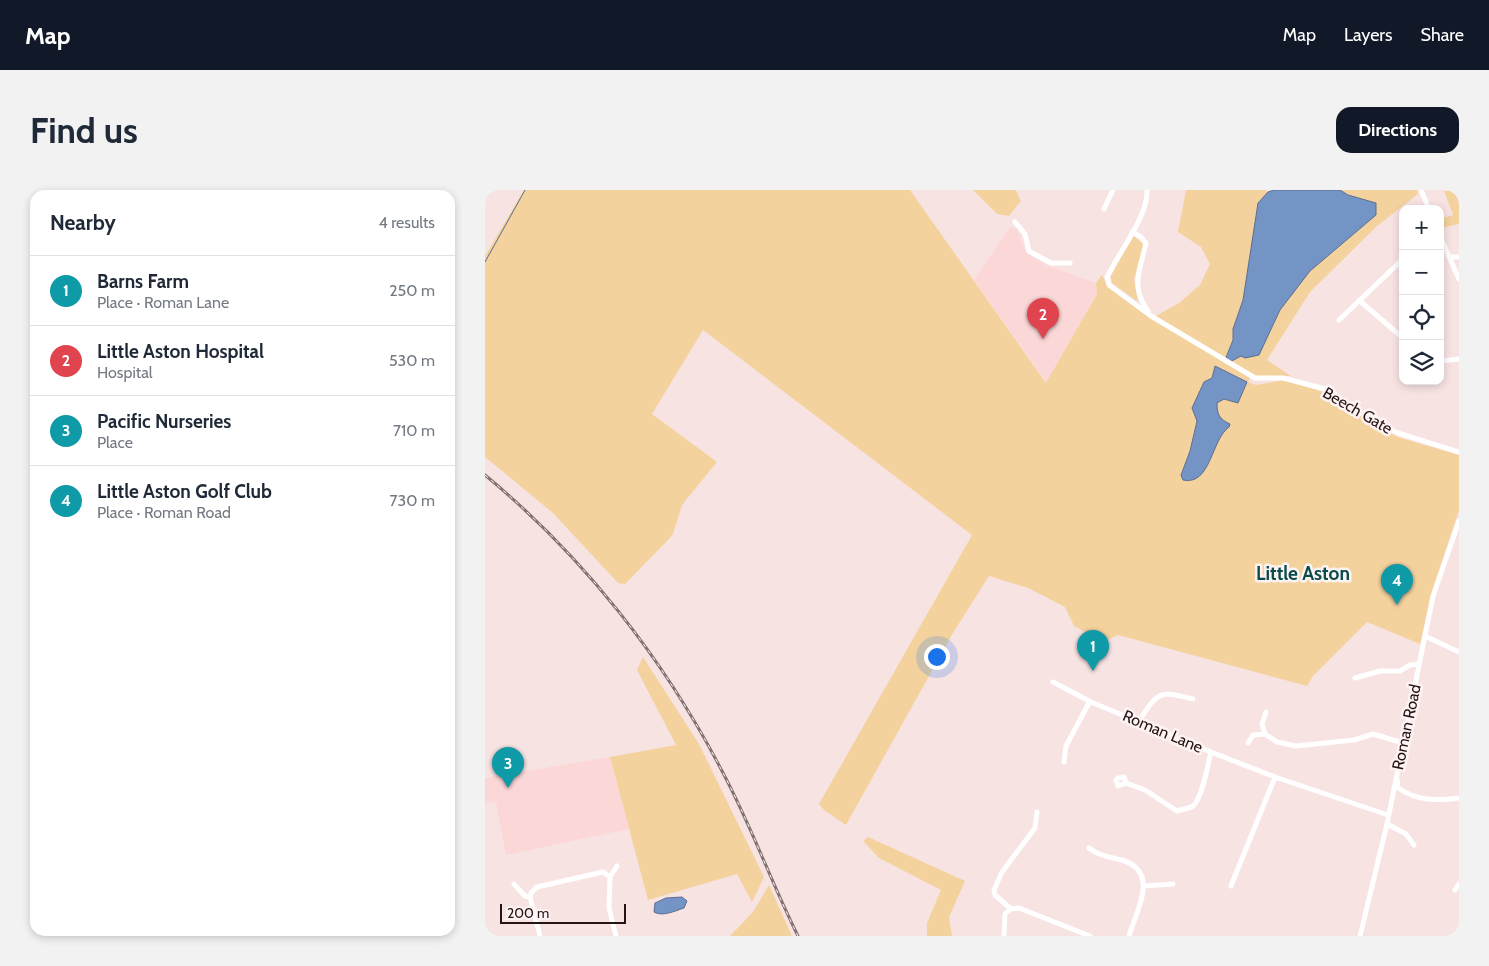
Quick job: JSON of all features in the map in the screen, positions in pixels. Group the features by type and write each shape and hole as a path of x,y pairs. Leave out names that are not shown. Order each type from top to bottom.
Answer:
{"street":[{"path":"1104,209 1113,190"},
{"path":"1147,190 1148,199 1107,277 1109,285 1151,316"},
{"path":"1421,190 1427,205"},
{"path":"1015,222 1025,234 1029,251 1051,263 1070,263"},
{"path":"1132,232 1141,237 1146,243 1137,277 1141,301 1151,316"},
{"path":"1444,244 1449,257 1456,266 1459,279"},
{"path":"1449,257 1459,257"},
{"path":"1339,320 1399,263"},
{"path":"1360,301 1399,335"},
{"name":"Beech Gate","path":"1151,316 1255,378 1283,378 1329,390 1372,421 1398,433 1459,452"},
{"path":"1444,361 1459,359"},
{"name":"Roman Road","path":"1360,936 1387,824 1433,596 1459,521"},
{"path":"1425,636 1459,652"},
{"path":"1359,669 1358,677 1380,671 1400,671 1410,665 1419,664"},
{"name":"Roman Lane","path":"1053,682 1090,702 1211,752 1275,777 1388,814"},
{"path":"1139,721 1157,697 1165,693 1193,699"},
{"path":"1064,762 1066,746 1090,702"},
{"path":"1265,734 1262,724 1266,712"},
{"path":"1248,743 1253,735 1265,734 1277,742 1296,746 1354,740 1373,734 1403,743"},
{"path":"1126,783 1145,790 1177,811 1189,808 1195,805 1199,796 1211,752"},
{"path":"1396,773 1398,788 1413,798 1440,800 1459,798"},
{"path":"1231,886 1275,777"},
{"path":"1011,909 995,895 994,890 1009,862 1035,828 1037,812"},
{"path":"1387,824 1407,834 1415,845"},
{"path":"1089,848 1101,855 1135,866 1143,874 1144,886 1129,936"},
{"path":"616,936 609,908 610,877 617,866"},
{"path":"540,936 530,897 537,887 603,872 610,877"},
{"path":"514,884 525,896 530,897"},
{"path":"1144,886 1173,884"},
{"path":"1455,890 1459,884"},
{"path":"1004,936 1005,914 1011,909 1019,908 1090,936"}],"shaded area":[{"path":"524,190 910,190 1046,383 1097,294 1096,283 1102,275 1107,285 1135,307 1250,378 1248,382 1256,385 1284,380 1330,394 1373,425 1398,437 1459,455 1459,510 1433,588 1420,644 1367,622 1313,676 1307,686 1118,635 1103,642 1074,626 1065,607 1028,588 989,576 953,633 846,825 824,810 819,804 972,535 703,330 652,414 717,462 682,505 673,534 625,584 618,583 553,513 485,457 485,256","holes":["1212,378 1231,400 1224,399 1217,403 1219,416 1230,424 1221,433 1209,463 1181,475 1194,435 1204,382"]},
{"path":"973,190 1016,190 1021,201 1009,216 997,214"},
{"path":"1186,190 1266,190 1268,192 1258,203 1243,300 1233,329 1233,340 1225,360 1154,317 1179,303 1200,285 1210,264 1201,247 1178,232"},
{"path":"1340,190 1417,190 1418,194 1404,205 1399,205 1399,209 1377,226 1310,292 1267,360 1291,376 1256,377 1230,362 1241,356 1259,355 1280,310 1310,271 1376,215 1376,203 1348,195"},
{"path":"1459,190 1459,224 1444,227 1444,218 1453,215 1444,191"},
{"path":"1010,227 1017,229 1026,253 1046,265 1096,283 1097,294 1047,383 974,280"},
{"path":"1133,235 1144,245 1134,279 1138,302 1112,283 1111,276"},
{"path":"643,657 699,744 764,877 752,902 737,874 648,900 610,757 676,745 637,670"},
{"path":"610,757 629,829 506,855 496,802 485,803 485,778"},
{"path":"868,837 965,881 949,917 952,936 927,936 927,923 941,890 879,858 863,841"},
{"path":"769,885 792,936 730,936 753,912"}],"water":[{"path":"1274,190 1340,190 1348,195 1376,203 1376,215 1310,271 1280,310 1259,355 1245,358 1241,356 1230,362 1225,360 1233,340 1233,329 1243,300 1258,203 1268,192"},
{"path":"1215,366 1247,382 1238,403 1224,399 1217,403 1219,416 1230,424 1229,427 1223,433 1210,461 1199,476 1192,480 1183,480 1181,475 1190,451 1197,421 1192,408 1204,382 1212,378"},
{"path":"682,897 687,901 684,908 665,914 654,912 655,903 666,898"}],"waterway":[{"path":"485,262 525,190"}],"railway":[{"path":"485,475 521,506 588,575 619,611 647,649 699,729 722,771 798,936"}],"place":[{"name":"Little Aston Hospital","path":"1043,339"},
{"name":"Little Aston Golf Club","path":"1397,605"},
{"name":"Barns Farm","path":"1093,671"},
{"name":"Pacific Nurseries","path":"508,788"}],"district":[{"name":"Little Aston","path":"1303,573"}]}
